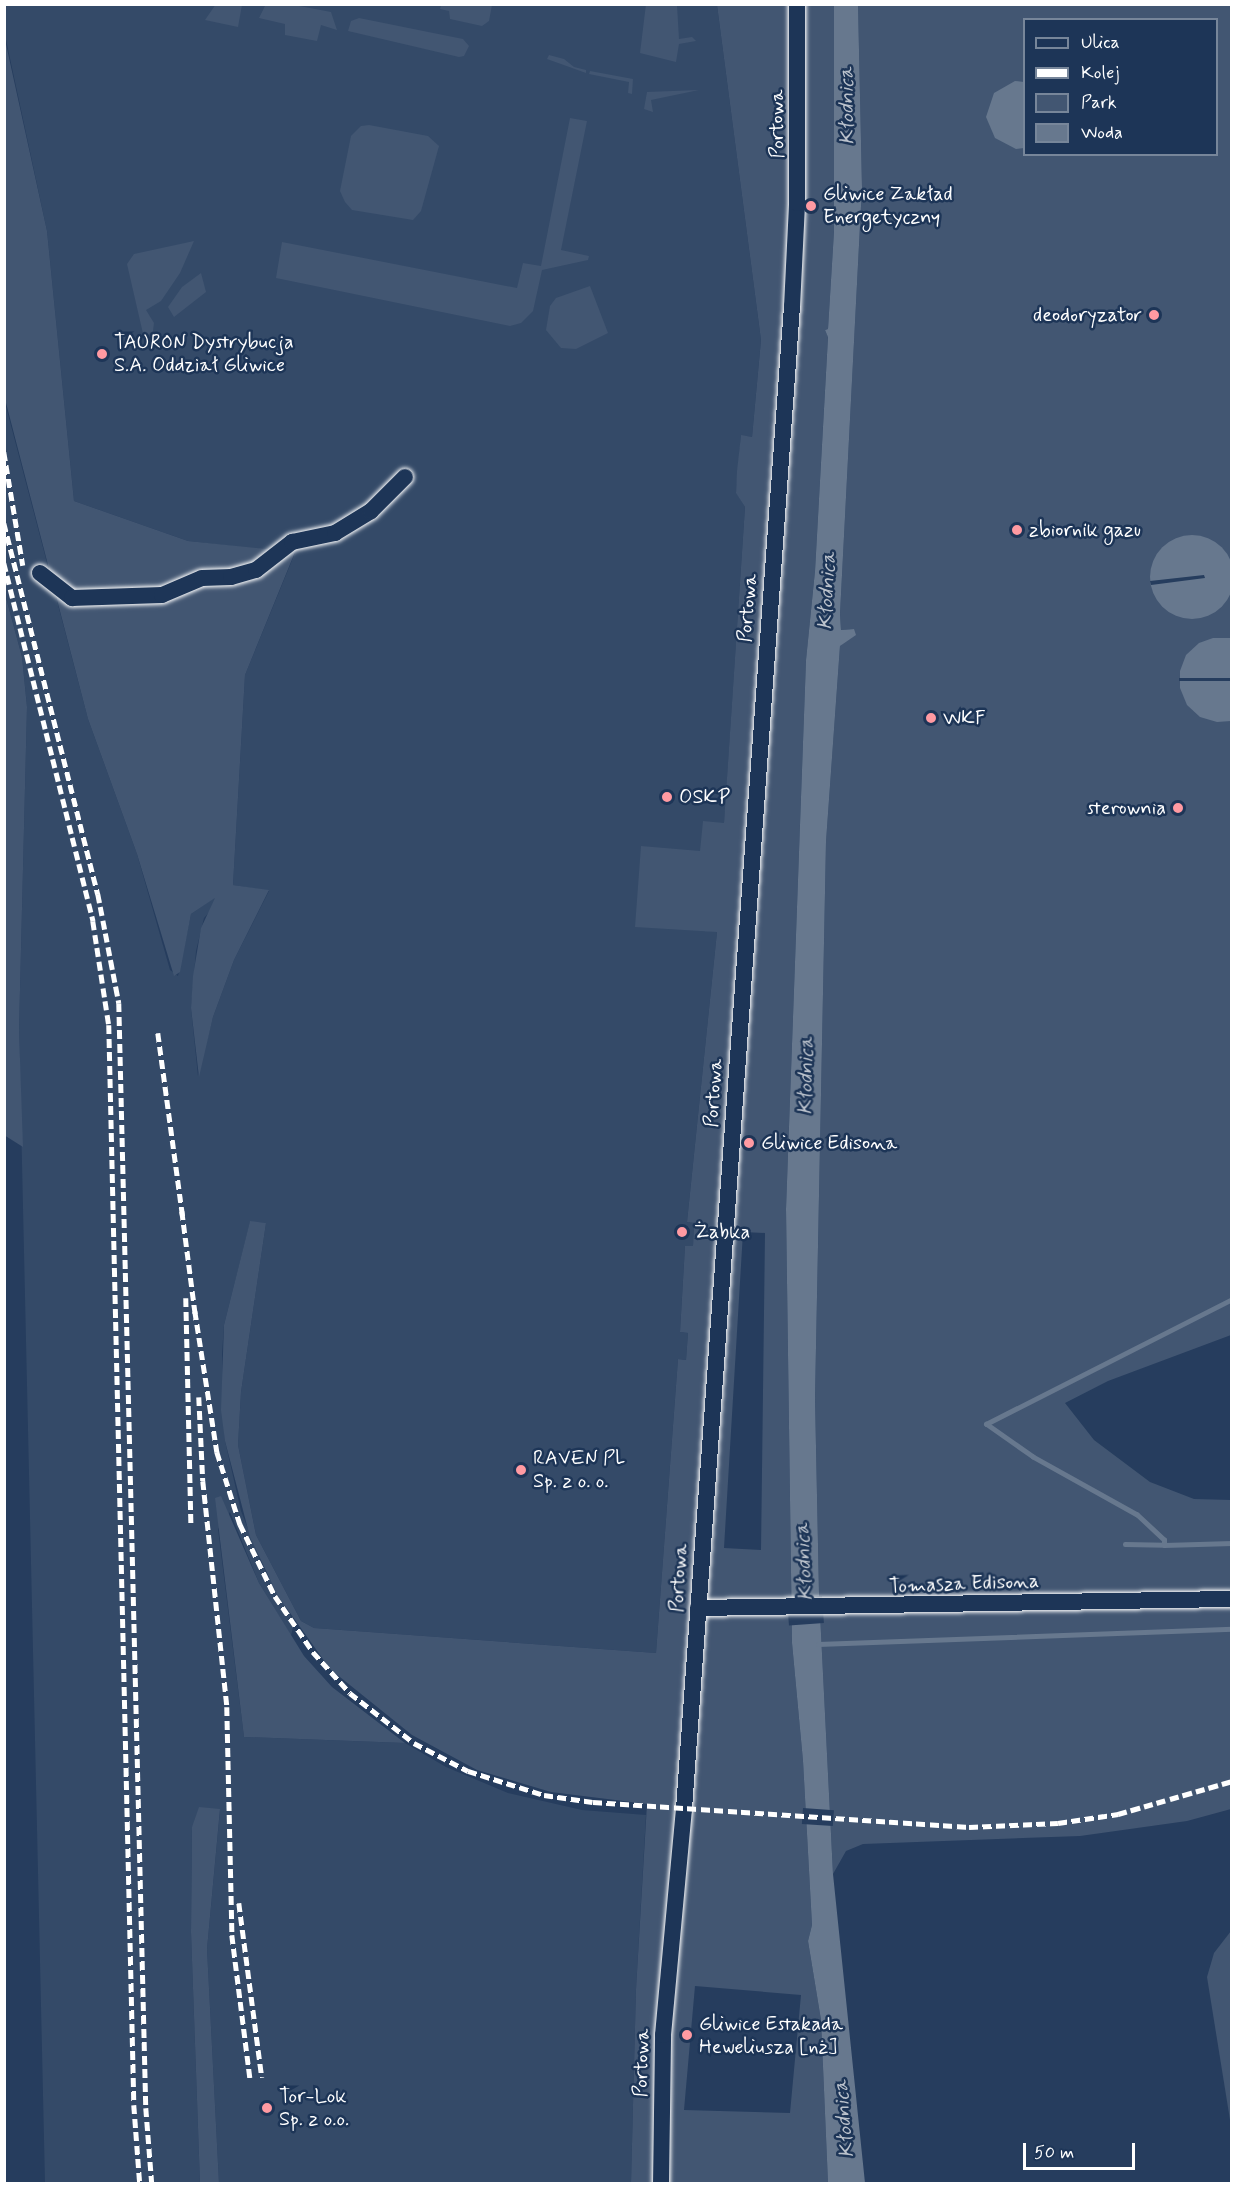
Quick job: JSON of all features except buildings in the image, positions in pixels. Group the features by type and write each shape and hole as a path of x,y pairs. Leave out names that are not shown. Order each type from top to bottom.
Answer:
{"street":[{"name":"Portowa","path":"661,2184 663,2035 698,1608 792,307 798,169 797,4"},
{"path":"40,573 72,598 162,596 202,578 231,577 256,570 292,542 335,533 371,511 405,477"},
{"name":"Tomasza Edisona","path":"698,1608 837,1609 1232,1599"}],"shaded area":[{"path":"5,5 717,5 761,340 752,437 741,436 736,492 745,507 717,932 687,1222 694,1223 693,1246 685,1246 680,1332 688,1333 686,1360 678,1359 656,1653 314,1628 301,1621 256,1535 238,1445 241,1392 266,1223 250,1222 224,1325 222,1354 225,1441 241,1511 262,1565 294,1622 291,1636 259,1583 230,1512 218,1529 244,1737 405,1743 446,1767 508,1793 582,1810 646,1815 636,1989 631,2183 219,2183 207,1949 220,1810 192,1827 191,1932 200,2183 45,2183 19,1030 27,707 22,657 5,594 4,399 88,719 137,854 170,970 178,976 191,914 233,885 245,675 295,553 188,541 74,501 47,231 5,35","holes":["233,885 269,891 234,960 213,1017 198,1076 191,1008 196,951 204,918"]}],"green space":[{"path":"216,4 242,5 238,27 205,20"},
{"path":"441,4 492,5 489,21 482,26 450,19 449,11 440,9"},
{"path":"646,4 677,5 679,39 692,37 696,41 679,44 676,62 640,53"},
{"path":"294,5 331,12 337,30 321,25 317,41 285,35 285,24 259,18 265,6"},
{"path":"717,5 834,5 834,231 828,329 825,330 828,336 815,571 806,660 786,1209 792,1643 803,1761 812,1925 808,1941 821,2020 828,2183 631,2183 636,1989 647,1804 551,1792 477,1770 412,1735 330,1669 278,1596 250,1537 225,1441 221,1410 224,1325 250,1221 266,1223 241,1392 238,1445 256,1535 301,1621 314,1628 656,1653 678,1359 686,1360 688,1333 680,1332 685,1246 693,1246 694,1223 687,1222 717,932 635,927 641,846 700,851 703,821 724,823 745,507 736,493 737,471 741,435 752,437 761,340","holes":["743,1232 765,1233 761,1550 724,1548","695,1986 801,1995 790,2113 684,2110"]},
{"path":"858,5 1231,5 1231,1335 1108,1381 1065,1403 1094,1440 1150,1482 1194,1499 1231,1500 1231,1809 1187,1821 1080,1836 863,1844 846,1851 833,1874 819,1593 815,1398 826,842 840,646 854,629 841,630 862,187"},
{"path":"359,18 463,39 469,46 464,56 459,57 348,31 351,21"},
{"path":"4,35 47,231 74,501 188,541 295,552 245,675 233,885 269,890 234,960 213,1017 199,1077 191,1008 193,976 201,928 215,898 191,914 180,972 174,976 137,854 88,719 5,399"},
{"path":"549,55 564,59 574,67 586,70 586,73 547,59"},
{"path":"590,71 633,79 632,94 628,93 629,82 589,74"},
{"path":"699,90 651,100 653,112 644,109 647,92"},
{"path":"570,118 587,121 561,250 589,256 588,260 542,270 533,311 521,323 510,326 276,278 282,242 517,288 523,263 541,266"},
{"path":"369,125 428,136 439,146 421,211 413,220 352,210 345,202 340,191 351,136 361,126"},
{"path":"194,241 180,273 161,301 146,310 154,323 153,331 144,338 127,264 134,254"},
{"path":"201,273 206,292 174,317 168,307 182,287"},
{"path":"590,286 608,333 576,349 561,348 546,330 550,306 556,298"},
{"path":"5,594 22,657 27,707 19,1030 23,1147 4,1135"},
{"path":"221,1496 259,1583 304,1656 332,1687 405,1743 244,1737 215,1498"},
{"path":"199,1807 220,1809 207,1949 219,2183 200,2183 191,1932 192,1827"},
{"path":"1231,1931 1231,2126 1207,1977 1214,1953"}],"water":[{"name":"Kłodnica","path":"858,4 862,187 840,614 841,630 854,629 856,635 840,646 826,842 815,1398 819,1593 833,1874 865,2183 828,2183 821,2020 808,1941 812,1925 803,1761 792,1643 786,1209 806,660 815,571 828,337 825,330 828,329 834,231 834,5"},
{"path":"1015,81 1023,82 1023,148 1016,149 995,138 986,117 994,93"},
{"path":"1192,535 1208,538 1222,547 1231,561 1234,577 1231,593 1222,607 1208,616 1192,619 1176,616 1162,607 1153,593 1150,577 1153,561 1162,547 1176,538"},
{"path":"1213,638 1231,638 1231,721 1217,722 1200,717 1187,705 1180,688 1180,671 1186,655 1199,643"}],"pier":[{"path":"1204,575 1205,578 1151,585 1150,581"},
{"path":"1179,678 1231,678 1231,681 1179,681"},
{"path":"822,1596 824,1623 789,1625 787,1598"},
{"path":"803,1808 834,1810 833,1826 802,1824"}],"waterway":[{"path":"1125,1544 1164,1545 1164,1540 1137,1515 1033,1457 986,1424 1232,1299"},
{"path":"1164,1545 1232,1543"},
{"path":"818,1644 1232,1629"}],"railway":[{"path":"4,452 23,565"},
{"path":"4,523 98,894 119,1003 146,2108 152,2184"},
{"path":"4,563 93,921 109,1025 134,2105 140,2184"},
{"path":"158,1033 183,1217"},
{"path":"182,1211 196,1319"},
{"path":"186,1298 191,1526"},
{"path":"195,1311 217,1452 240,1524 275,1596 313,1652 350,1693 414,1743 468,1771 544,1795 593,1802 969,1827 1058,1823 1118,1814 1232,1781"},
{"path":"199,1397 203,1481 227,1707 232,1935 250,2078"},
{"path":"239,1903 262,2077"}],"place":[{"name":"Gliwice Zakład Energetyczny","path":"811,206"},
{"name":"deodoryzator","path":"1154,315"},
{"name":"TAURON Dystrybucja S.A. Oddział Gliwice","path":"102,354"},
{"name":"zbiornik gazu","path":"1017,530"},
{"name":"WKF","path":"931,718"},
{"name":"OSKP","path":"667,797"},
{"name":"sterownia","path":"1178,808"},
{"name":"Gliwice Edisona","path":"749,1143"},
{"name":"Żabka","path":"682,1232"},
{"name":"RAVEN PL Sp. z o. o.","path":"521,1470"},
{"name":"Gliwice Estakada Heweliusza [nż]","path":"687,2035"},
{"name":"Tor-Lok Sp. z o.o.","path":"267,2108"}]}
